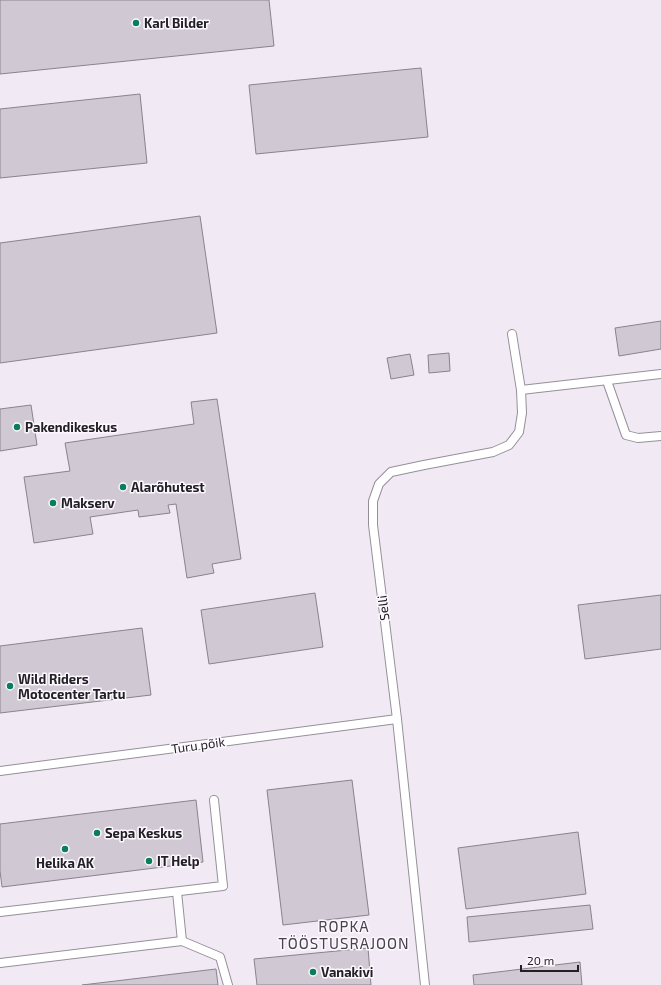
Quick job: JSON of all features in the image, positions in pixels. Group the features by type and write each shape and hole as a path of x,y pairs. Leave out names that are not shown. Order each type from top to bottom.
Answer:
{"lane":[{"name":"Selli","path":"425,985 397,719 373,525 373,501 379,484 391,472 424,464 493,452 509,445 519,432 522,413 521,390 512,334"},
{"path":"521,390 661,374"},
{"path":"607,381 626,435 638,438 661,436"},
{"name":"Turu põik","path":"0,772 397,719"},
{"path":"0,912 224,886 214,800"},
{"path":"177,892 182,942"},
{"path":"0,963 182,942 220,957 228,985"}],"building":[{"name":"Karl Bilder","path":"0,0 269,0 274,46 0,74"},
{"path":"421,68 428,137 256,154 249,85"},
{"path":"140,94 147,163 0,178 0,109"},
{"path":"200,216 217,333 0,363 0,243"},
{"path":"661,321 661,349 619,356 615,328"},
{"path":"449,353 450,371 429,373 428,355"},
{"path":"410,354 414,375 391,379 387,358"},
{"path":"217,399 241,559 212,564 214,573 187,578 176,504 168,505 170,513 139,517 138,510 90,517 93,534 34,543 24,477 70,471 65,443 194,424 191,402"},
{"name":"Pakendikeskus","path":"31,405 37,445 0,451 0,409"},
{"path":"315,593 323,647 209,664 201,610"},
{"path":"661,595 661,649 585,659 578,605"},
{"path":"142,628 151,695 0,713 0,646"},
{"path":"352,780 369,915 283,925 267,790"},
{"path":"196,800 203,862 2,887 0,871 0,824"},
{"path":"578,832 586,894 466,909 458,848"},
{"path":"590,905 593,929 469,942 467,917"},
{"name":"Vanakivi","path":"368,948 371,985 257,985 254,959"},
{"path":"580,962 582,985 474,985 473,975"},
{"path":"216,969 218,985 82,985"}],"place":[{"name":"Karl Bilder","path":"136,23"},
{"name":"Pakendikeskus","path":"17,427"},
{"name":"Alarõhutest","path":"123,487"},
{"name":"Makserv","path":"53,503"},
{"name":"Wild Riders Motocenter Tartu","path":"10,686"},
{"name":"Sepa Keskus","path":"97,833"},
{"name":"Helika AK","path":"65,849"},
{"name":"IT Help","path":"149,861"},
{"name":"Vanakivi","path":"313,972"}],"district":[{"name":"ROPKA TÖÖSTUSRAJOON","path":"344,936"}]}
